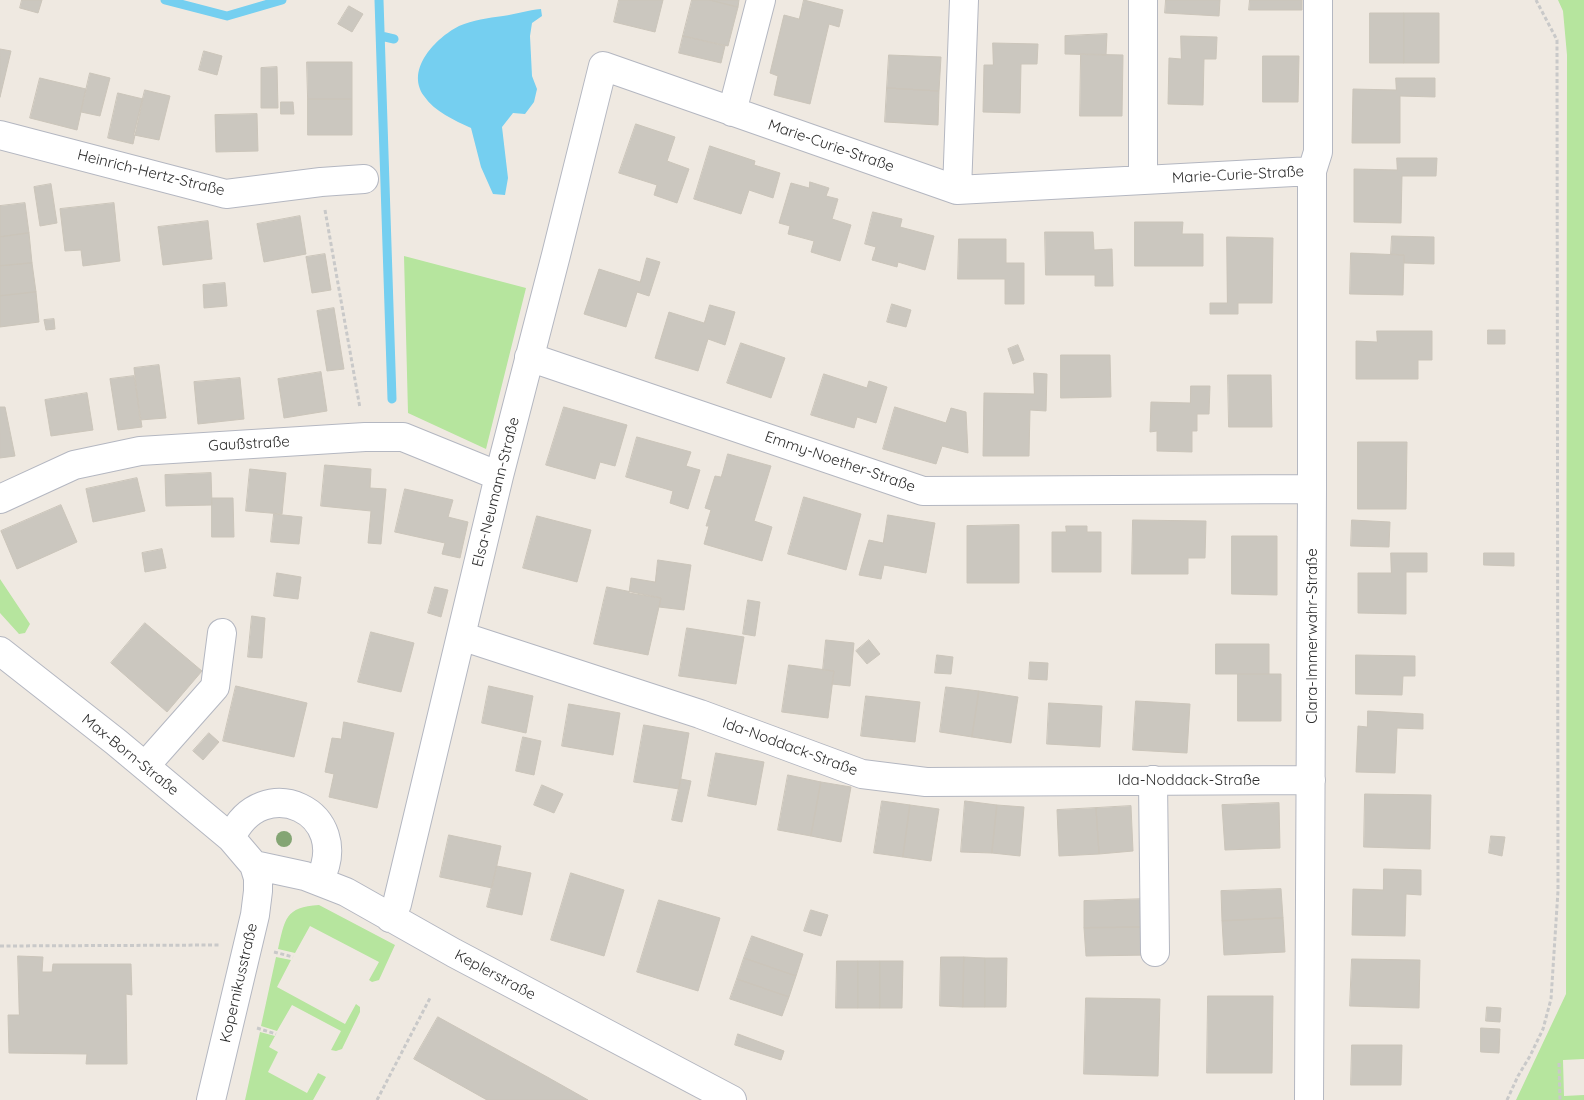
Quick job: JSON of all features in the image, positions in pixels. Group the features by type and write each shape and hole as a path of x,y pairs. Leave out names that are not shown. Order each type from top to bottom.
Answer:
{"street":[{"path":"732,112 761,0"},
{"path":"958,190 964,0"},
{"path":"1143,0 1143,179"},
{"name":"Marie-Curie-Straße","path":"602,66 958,190 1312,171 1318,152 1318,0"},
{"name":"Elsa-Neumann-Straße","path":"390,918 397,904 499,476 602,66"},
{"name":"Heinrich-Hertz-Straße","path":"0,135 226,194 321,182 364,179"},
{"name":"Clara-Immerwahr-Straße","path":"1310,1100 1312,171"},
{"name":"Emmy-Noether-Straße","path":"529,356 923,491 1312,489"},
{"name":"Gaußstraße","path":"0,499 74,465 140,451 365,437 403,437 499,476"},
{"path":"145,766 215,687 222,633"},
{"name":"Ida-Noddack-Straße","path":"461,636 692,712 862,774 926,782 1311,780"},
{"name":"Max-Born-Straße","path":"2,662 145,766 231,838 254,865"},
{"path":"1153,780 1155,952"},
{"path":"231,838 245,816 256,808 282,803 295,806 316,820 324,831 328,844 328,857 325,870 319,881"},
{"name":"Keplerstraße","path":"254,865 319,881 346,892 390,918 732,1100"},
{"name":"Kopernikusstraße","path":"211,1100 248,944 258,891 258,878 254,865"}],"path":[{"path":"1507,1100 1543,1030 1551,999 1558,891 1557,40 1536,0"},
{"path":"321,182 365,437"},
{"path":"0,946 248,944"},
{"path":"377,1100 430,998"},
{"path":"1559,1063 1560,1100"}],"green space":[{"path":"1558,0 1584,0 1584,1059 1563,1060 1564,1096 1584,1095 1584,1100 1516,1100 1566,994 1567,55 1563,11"},
{"path":"404,256 526,288 486,449 408,413"},
{"path":"0,579 30,624 25,633 19,634 0,613"},
{"path":"319,905 395,945 379,980 372,982 369,980 379,962 310,926 295,953 278,949 288,916 299,908"},
{"path":"276,957 291,960 277,987 345,1024 356,1004 360,1007 360,1012 342,1049 331,1050 341,1031 292,1005 277,1031 261,1026"},
{"path":"260,1032 275,1036 269,1047 278,1052 268,1072 307,1093 318,1073 326,1077 313,1100 245,1100"}],"water":[{"path":"541,9 542,16 532,23 530,36 532,76 537,89 534,102 525,114 513,113 502,127 508,178 505,195 493,194 481,167 471,128 445,115 428,102 419,86 418,75 426,55 433,46 450,31 459,26 470,22"}],"building":[{"path":"22,0 42,0 38,13 20,8"},
{"path":"619,0 663,0 655,32 614,22"},
{"path":"692,0 710,0 738,7 728,46 683,36"},
{"path":"710,0 739,0 738,7"},
{"path":"804,0 843,10 839,27 829,24 810,104 774,95 778,76 770,73 784,15 799,19"},
{"path":"1166,0 1220,0 1219,16 1165,13"},
{"path":"1250,0 1302,0 1302,10 1249,10"},
{"path":"349,6 363,14 352,32 338,24"},
{"path":"1370,13 1404,13 1404,63 1370,63"},
{"path":"1404,13 1439,13 1439,63 1404,63"},
{"path":"1107,34 1106,55 1065,54 1065,36"},
{"path":"683,36 725,46 721,63 679,53"},
{"path":"1181,36 1217,37 1216,59 1204,59 1203,105 1168,104 1169,58 1181,59"},
{"path":"993,43 1038,44 1037,64 1021,64 1020,113 983,112 984,65 993,65"},
{"path":"0,49 11,51 0,97"},
{"path":"204,51 222,56 217,75 199,70"},
{"path":"1081,54 1123,55 1122,116 1080,116"},
{"path":"889,55 941,57 939,91 887,88"},
{"path":"1263,56 1299,56 1298,102 1263,102"},
{"path":"307,62 352,62 352,99 308,99"},
{"path":"277,67 278,108 261,108 261,68"},
{"path":"90,73 110,78 100,116 81,112"},
{"path":"40,78 86,89 77,130 30,118"},
{"path":"1396,78 1435,78 1435,97 1400,96 1400,143 1352,143 1353,89 1396,90"},
{"path":"887,88 939,91 938,125 885,122"},
{"path":"145,90 170,96 159,140 134,135"},
{"path":"118,93 143,99 133,144 108,138"},
{"path":"308,99 352,99 352,135 308,135"},
{"path":"281,102 293,102 294,114 281,114"},
{"path":"257,114 258,151 216,152 215,115"},
{"path":"636,124 675,137 667,161 689,169 677,203 654,195 657,185 619,173"},
{"path":"710,146 755,161 754,165 780,173 773,198 749,190 741,214 694,199"},
{"path":"1397,158 1437,158 1436,176 1402,176 1401,223 1354,222 1354,169 1397,170"},
{"path":"810,182 829,188 826,196 838,199 832,219 851,225 840,261 811,252 814,241 788,234 790,226 779,223 791,183 809,188"},
{"path":"51,184 57,223 40,226 34,187"},
{"path":"25,203 29,233 0,237 0,206"},
{"path":"114,203 120,261 83,266 81,250 65,251 60,209"},
{"path":"873,212 902,219 900,227 934,236 925,270 898,262 897,267 872,260 876,247 865,244"},
{"path":"300,216 306,254 264,262 257,224"},
{"path":"208,221 212,259 163,265 158,227"},
{"path":"1135,222 1183,222 1182,234 1203,234 1203,266 1135,266"},
{"path":"1045,232 1093,232 1094,250 1112,249 1113,286 1095,286 1095,275 1046,275"},
{"path":"29,233 32,263 0,266 0,237"},
{"path":"1392,236 1434,237 1434,264 1404,263 1404,255 1391,254"},
{"path":"1227,237 1273,238 1272,303 1238,303 1238,314 1210,314 1210,303 1227,303"},
{"path":"959,239 1006,239 1006,263 1024,263 1024,304 1005,304 1005,279 958,279"},
{"path":"1351,253 1404,255 1403,295 1350,294"},
{"path":"325,254 331,290 312,293 306,257"},
{"path":"647,258 660,262 649,296 637,292 626,327 584,314 599,269 640,282"},
{"path":"32,263 36,292 0,296 0,266"},
{"path":"225,283 227,306 204,308 203,285"},
{"path":"36,292 39,322 0,327 0,296"},
{"path":"892,304 911,310 906,327 887,322"},
{"path":"710,305 735,312 725,345 708,339 698,371 655,358 669,312 704,323"},
{"path":"334,308 344,369 327,371 317,311"},
{"path":"54,319 55,329 46,330 44,320"},
{"path":"1488,330 1505,330 1505,344 1488,344"},
{"path":"1377,331 1432,331 1432,360 1418,360 1418,379 1356,379 1356,341 1377,342"},
{"path":"741,343 785,358 771,398 727,383"},
{"path":"1018,345 1024,360 1013,364 1008,349"},
{"path":"1061,355 1110,355 1111,397 1061,398"},
{"path":"159,365 166,418 140,420 134,368"},
{"path":"321,372 327,411 284,418 278,379"},
{"path":"1034,373 1047,374 1046,411 1030,410 1029,456 983,456 984,393 1034,394"},
{"path":"824,374 867,388 869,381 887,387 876,423 857,417 854,428 811,415"},
{"path":"1228,375 1271,375 1272,427 1229,427"},
{"path":"134,376 142,427 118,430 110,379"},
{"path":"240,378 244,419 198,424 194,382"},
{"path":"1191,386 1210,386 1209,414 1197,414 1197,431 1192,431 1192,452 1157,451 1157,431 1150,432 1151,402 1190,403"},
{"path":"87,393 93,430 51,436 45,400"},
{"path":"0,407 5,407 15,456 0,458"},
{"path":"564,407 627,425 615,466 600,462 595,479 546,465"},
{"path":"895,407 946,423 951,408 966,412 968,453 942,446 936,464 883,449"},
{"path":"637,437 691,452 686,466 700,470 688,509 670,503 673,491 626,477"},
{"path":"1358,442 1407,442 1406,509 1358,509"},
{"path":"728,454 771,466 754,521 772,527 762,561 704,544 709,526 706,526 711,510 705,508 715,476 721,477"},
{"path":"325,465 371,469 370,488 386,489 381,544 368,543 371,511 321,506"},
{"path":"250,469 286,473 282,514 246,511"},
{"path":"211,473 212,505 166,506 165,475"},
{"path":"137,478 145,511 93,522 86,489"},
{"path":"405,489 453,500 448,517 468,522 460,558 442,554 445,543 395,532"},
{"path":"804,497 861,514 846,570 788,554"},
{"path":"212,498 233,498 234,537 212,537"},
{"path":"61,505 77,542 17,569 1,531"},
{"path":"274,514 302,517 299,544 271,542"},
{"path":"888,515 935,523 926,573 884,565 881,579 859,575 869,540 883,543"},
{"path":"537,516 591,530 577,582 523,568"},
{"path":"1133,520 1206,521 1205,558 1188,558 1188,574 1132,574"},
{"path":"1352,520 1390,522 1389,547 1351,546"},
{"path":"1019,525 1019,583 967,583 967,526"},
{"path":"1066,526 1087,526 1087,532 1101,532 1101,572 1052,572 1052,532 1066,532"},
{"path":"1232,536 1277,536 1277,595 1232,594"},
{"path":"162,549 166,568 145,572 142,553"},
{"path":"1391,553 1427,553 1427,572 1406,572 1406,614 1358,613 1358,573 1391,573"},
{"path":"1484,553 1514,553 1514,566 1484,565"},
{"path":"658,560 691,565 684,610 659,607 661,598 629,593 631,578 655,582"},
{"path":"277,573 301,577 298,599 274,596"},
{"path":"435,587 448,590 441,617 428,613"},
{"path":"607,587 661,598 648,655 594,644"},
{"path":"748,600 760,602 755,636 743,634"},
{"path":"252,616 265,618 262,658 248,657"},
{"path":"145,623 202,671 167,712 111,663"},
{"path":"687,628 744,637 736,684 679,676"},
{"path":"371,632 414,643 401,692 358,682"},
{"path":"826,640 854,643 850,686 832,684 834,671 823,670"},
{"path":"869,640 880,654 867,664 856,651"},
{"path":"1216,644 1269,644 1269,674 1216,674"},
{"path":"937,655 953,657 951,674 935,673"},
{"path":"1356,655 1415,656 1415,676 1403,676 1402,695 1356,694"},
{"path":"1030,662 1048,663 1047,680 1029,679"},
{"path":"789,665 834,671 828,718 782,712"},
{"path":"1238,674 1281,674 1281,721 1238,721"},
{"path":"236,686 307,703 294,757 223,741"},
{"path":"489,686 533,696 526,733 482,723"},
{"path":"946,687 979,691 972,737 940,732"},
{"path":"979,691 1018,697 1011,743 972,737"},
{"path":"866,696 920,702 915,742 861,736"},
{"path":"1136,701 1190,704 1187,753 1133,750"},
{"path":"1049,703 1102,706 1100,747 1047,744"},
{"path":"569,704 620,713 613,755 562,746"},
{"path":"1368,711 1423,714 1423,729 1397,728 1395,773 1356,772 1358,726 1367,727"},
{"path":"344,722 394,733 377,808 329,797 334,774 325,772 332,738 341,739"},
{"path":"644,725 689,733 679,789 634,782"},
{"path":"209,733 219,742 203,760 193,751"},
{"path":"523,737 541,741 534,775 516,771"},
{"path":"716,753 764,762 756,805 708,796"},
{"path":"788,775 821,782 811,836 778,830"},
{"path":"681,779 691,781 682,822 672,820"},
{"path":"821,782 851,787 841,842 811,836"},
{"path":"542,785 563,794 554,813 534,805"},
{"path":"1365,794 1431,795 1430,849 1364,847"},
{"path":"882,801 910,805 903,857 874,853"},
{"path":"965,801 997,805 992,853 961,852"},
{"path":"1279,803 1280,848 1225,850 1222,805"},
{"path":"910,805 939,809 931,861 903,857"},
{"path":"997,805 1024,807 1020,856 992,853"},
{"path":"1131,806 1133,851 1099,854 1096,808"},
{"path":"1096,808 1099,854 1059,856 1057,810"},
{"path":"449,835 501,846 492,888 440,877"},
{"path":"1491,836 1505,837 1502,856 1489,853"},
{"path":"497,866 531,873 522,915 487,907"},
{"path":"1384,869 1421,870 1421,895 1406,894 1405,936 1352,935 1353,889 1383,890"},
{"path":"571,873 624,890 604,956 551,940"},
{"path":"1281,889 1283,918 1222,921 1221,891"},
{"path":"1147,899 1148,927 1084,928 1084,901"},
{"path":"659,900 720,918 698,991 637,972"},
{"path":"811,910 828,915 821,936 804,931"},
{"path":"1283,918 1285,952 1224,955 1222,921"},
{"path":"1148,927 1150,955 1086,956 1084,928"},
{"path":"752,936 803,954 796,976 744,958"},
{"path":"18,956 43,957 42,972 52,972 53,964 131,964 132,995 126,994 127,1064 86,1064 87,1054 9,1053 8,1015 19,1015"},
{"path":"941,957 964,957 963,1007 940,1006"},
{"path":"964,957 985,958 985,1007 963,1007"},
{"path":"744,958 796,976 789,997 737,979"},
{"path":"985,958 1007,958 1006,1007 985,1007"},
{"path":"1352,959 1420,960 1419,1008 1350,1006"},
{"path":"837,961 858,961 858,1008 836,1008"},
{"path":"858,961 880,961 880,1008 858,1008"},
{"path":"880,961 903,961 902,1008 880,1008"},
{"path":"737,979 789,997 782,1016 730,999"},
{"path":"1208,996 1273,996 1272,1073 1207,1073"},
{"path":"1086,998 1160,999 1158,1076 1084,1074"},
{"path":"1487,1007 1501,1008 1500,1022 1486,1021"},
{"path":"438,1017 588,1100 487,1100 414,1059"},
{"path":"1481,1028 1500,1029 1499,1053 1481,1052"},
{"path":"738,1034 784,1051 781,1060 735,1045"},
{"path":"1352,1045 1402,1045 1401,1085 1351,1085"}],"waterway":[{"path":"165,0 227,16 282,0"},
{"path":"379,0 392,399"},
{"path":"381,36 394,39"}]}
